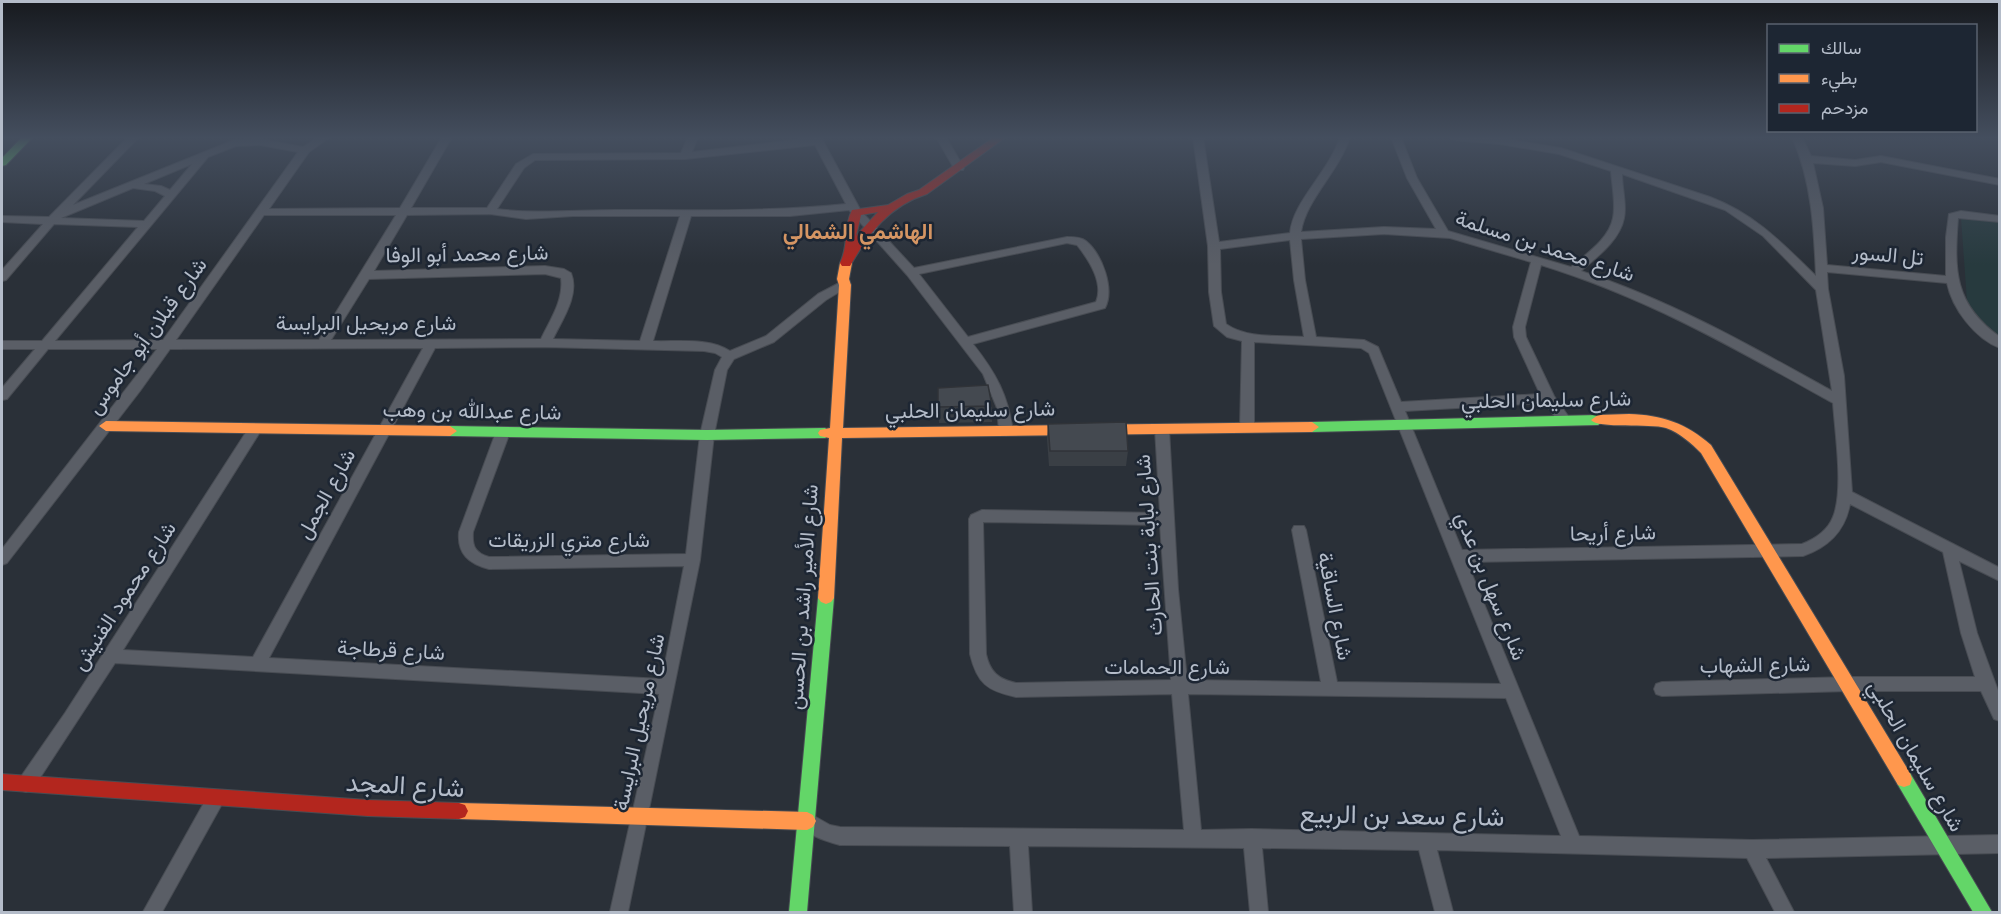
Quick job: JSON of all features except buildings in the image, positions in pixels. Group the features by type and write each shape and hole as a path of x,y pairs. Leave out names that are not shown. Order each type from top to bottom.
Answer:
{"street":[{"path":"2,277 92,180"},
{"path":"56,217 148,180"},
{"path":"2,396 184,180"},
{"name":"شارع قبلان أبو جاموس","path":"2,559 106,426 285,180"},
{"path":"322,344 423,180"},
{"path":"490,211 510,180"},
{"path":"839,180 855,209 911,272 989,374 997,391 1006,430"},
{"name":"شارع الأمير راشد بن الحسن","path":"798,912 837,433 845,285 842,278 843,269 852,253 896,207 914,194 923,192 942,180"},
{"path":"1204,180 1214,246 1215,292 1220,326 1232,334 1248,338 1311,341 1295,236 1298,220 1324,180"},
{"path":"1413,180 1444,234"},
{"path":"1574,271 1602,246 1617,224 1619,217 1617,180"},
{"path":"1650,180 1690,192 1729,208 1767,234 1822,289"},
{"name":"شارع أريحا","path":"1457,556 1803,550 1818,544 1831,532 1840,519 1845,495 1840,401 1835,353 1822,289 1821,235 1812,180"},
{"path":"133,186 157,188 171,195"},
{"name":"شارع الأمير راشد بن الحسن","path":"845,285 851,282 854,267 873,231 919,202 923,192"},
{"path":"262,212 490,211 526,216 573,213 790,213 896,207"},
{"path":"852,253 848,237 849,225 855,209"},
{"path":"645,346 686,214"},
{"path":"1999,347 1980,331 1964,312 1953,280 1951,260 1953,216 1961,214 2000,219"},
{"path":"2,219 56,217 147,224"},
{"name":"شارع محمد بن مسلمة","path":"1214,246 1295,236 1379,232 1444,234 1470,239 1574,271 1640,297 1693,321 1840,401"},
{"path":"911,272 1066,240 1081,242 1088,250 1094,259 1103,286 1104,300 1101,304 966,342"},
{"path":"1537,260 1519,327 1527,354 1548,398 1564,420"},
{"name":"تل السور","path":"1820,268 1953,280"},
{"name":"شارع محمد أبو الوفا","path":"366,275 545,270 560,272 567,276 568,293 545,343"},
{"path":"727,359 770,339 822,297 845,285"},
{"path":"1247,428 1248,338"},
{"name":"شارع سهل بن عدي","path":"1311,341 1369,345 1374,350 1573,843"},
{"name":"شارع مريحيل البرايسة","path":"2,345 545,343 712,347 727,359 707,435 693,560 641,817 619,912"},
{"name":"شارع الجمل","path":"257,664 431,344"},
{"path":"1396,406 1548,398"},
{"name":"شارع سليمان الحلبي","path":"837,433 1247,428 1653,419 1686,430 1705,447 1713,458 1983,912"},
{"name":"شارع عبدالله بن وهب","path":"106,426 707,435 837,433"},
{"name":"شارع محمود الفنيش","path":"26,784 111,656 255,429"},
{"name":"شارع لبابة بنت الحارث","path":"1162,429 1179,687 1192,837"},
{"name":"شارع متري الزريقات","path":"503,432 466,532 467,553 477,561 489,563 693,560"},
{"path":"1845,495 2000,575"},
{"name":"شارع الحمامات","path":"1167,519 982,516 976,519 978,654 981,670 990,682 1016,690 1179,687 1511,691"},
{"name":"شارع الساقية","path":"1299,530 1330,689"},
{"path":"1949,548 1968,633 1984,684 2000,714"},
{"name":"شارع قرطاجة","path":"111,656 668,687"},
{"name":"شارع الشهاب","path":"1662,689 1849,684 1984,684"},
{"name":"شارع المجد","path":"2,782 368,808 807,821"},
{"path":"152,912 216,798"},
{"name":"شارع سعد بن الربيع","path":"807,821 827,833 840,836 1192,837 1573,843 1752,849 2000,844"},
{"path":"1018,836 1023,912"},
{"path":"1252,838 1259,912"},
{"path":"1426,841 1444,912"},
{"path":"1752,849 1785,912"}],"green space":[{"path":"1961,218 1999,222 1999,336 1982,323 1967,301"}],"traffic: fast":[{"path":"1312,427 1598,420"},
{"path":"450,431 707,435 825,433"},
{"path":"798,912 826,598"},
{"path":"1904,779 1983,912"}],"traffic: slow":[{"path":"826,598 845,285 843,279 846,263"},
{"path":"1598,420 1629,419 1669,424 1694,438 1706,449 1904,779"},
{"path":"106,426 450,431"},
{"path":"825,433 1312,427"},
{"path":"459,811 807,821"}],"traffic: jam":[{"path":"846,263 859,240 877,219 899,202 923,192 941,180"},
{"path":"852,253 850,232 856,212 894,207"},
{"path":"2,782 368,808 459,811"}],"district":[{"name":"الهاشمي الشمالي","path":"858,231"}]}
